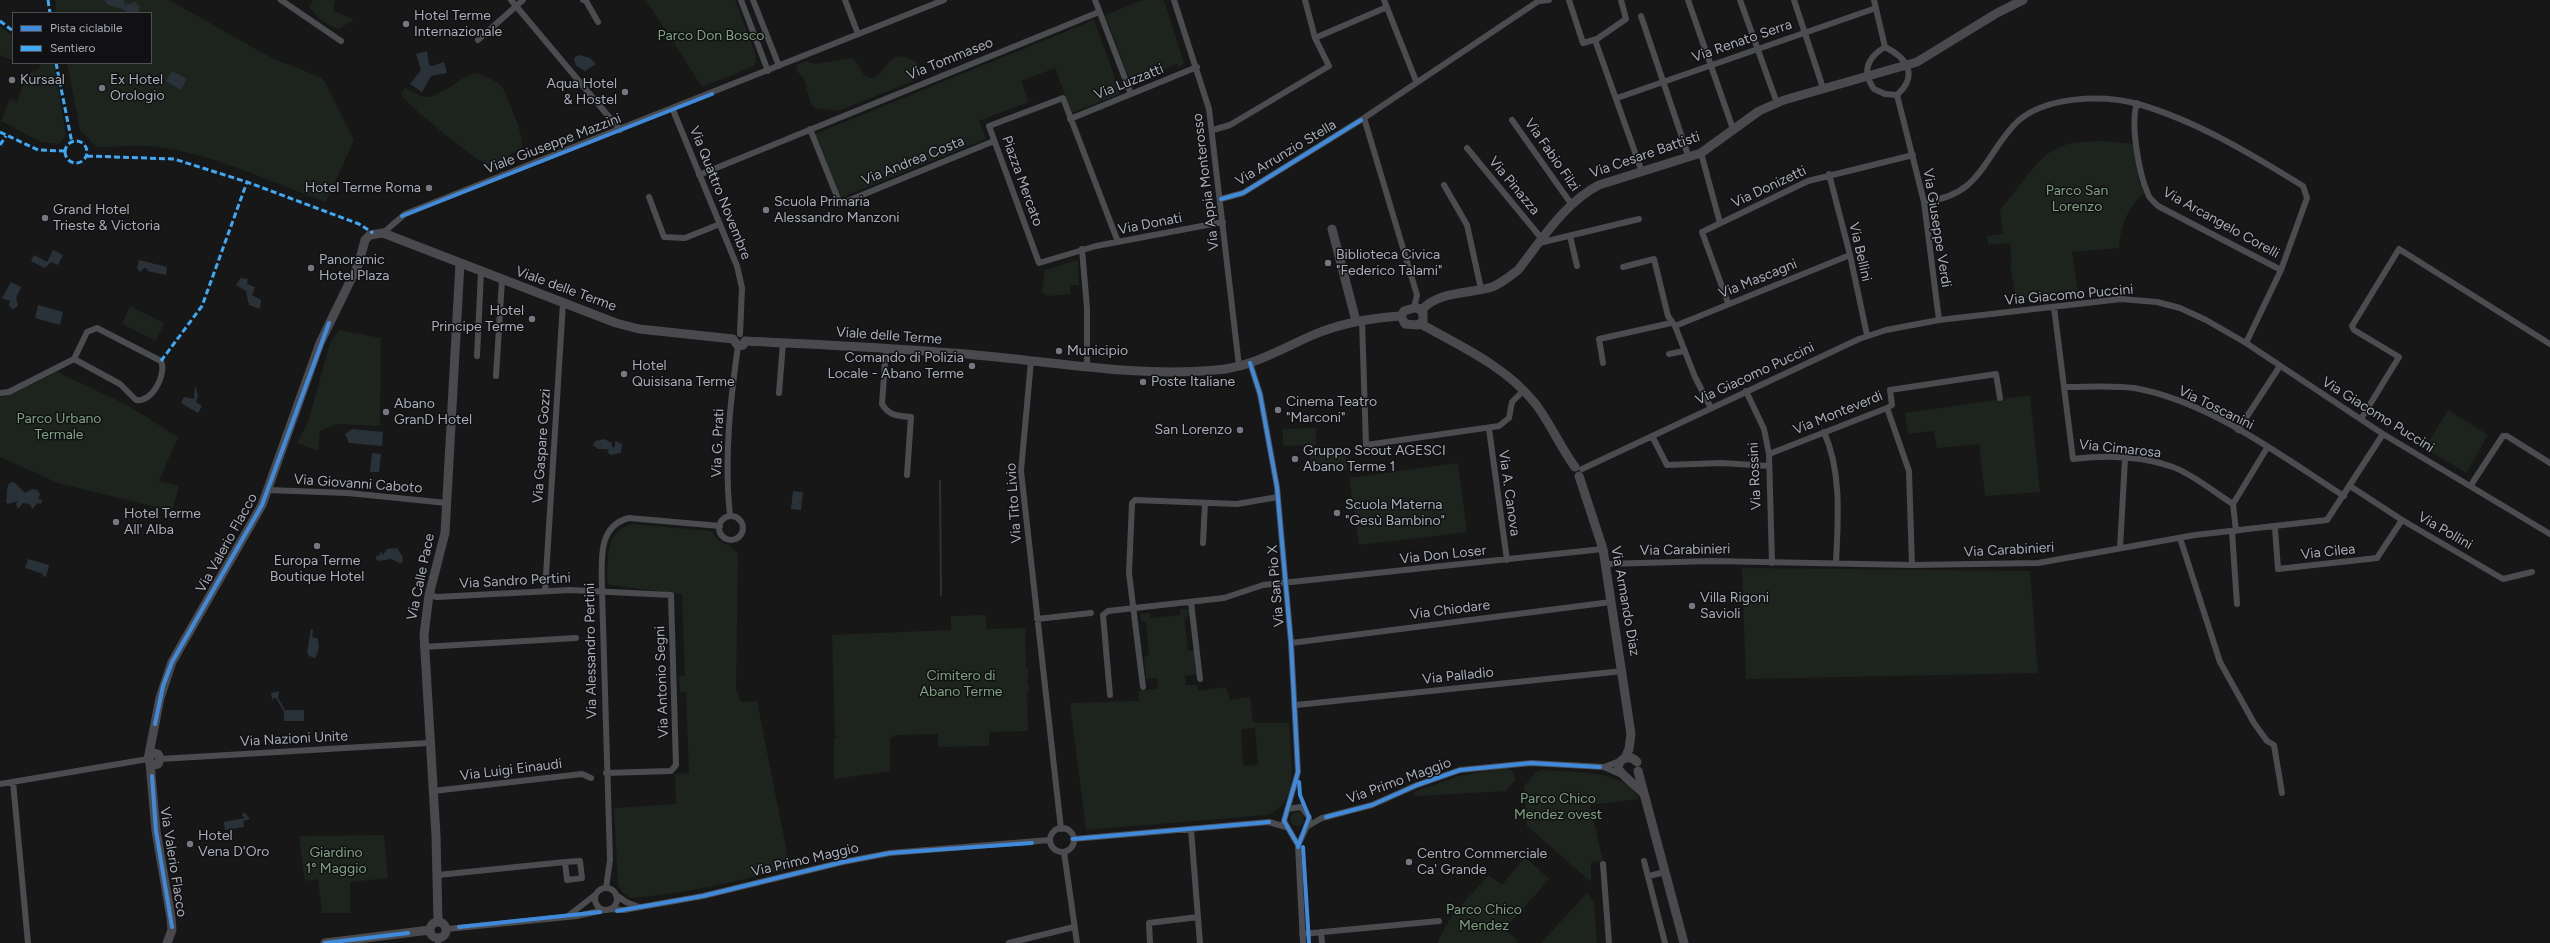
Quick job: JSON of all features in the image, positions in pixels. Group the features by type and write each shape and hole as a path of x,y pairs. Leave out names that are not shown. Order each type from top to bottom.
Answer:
{"street":[{"path":"281,0 341,41"},
{"path":"511,0 620,130"},
{"path":"478,40 523,0"},
{"path":"583,0 586,1 598,22"},
{"path":"741,0 768,71"},
{"path":"753,0 779,66"},
{"path":"845,0 858,34"},
{"name":"Viale Giuseppe Mazzini","path":"383,233 405,214 672,110 944,0"},
{"path":"1095,0 1131,94"},
{"name":"Via Appia Monterosso","path":"1174,0 1197,67 1208,104 1213,130 1239,366"},
{"path":"1213,130 1230,125 1329,66 1315,38 1306,0"},
{"path":"1384,0 1416,81"},
{"path":"1540,1 1549,0"},
{"path":"1569,0 1583,43 1595,40 1626,19 1621,0"},
{"path":"1688,0 1733,129"},
{"path":"1740,0 1777,103"},
{"path":"1794,0 1823,88"},
{"path":"1874,0 1885,47 1901,56 1909,75 1908,82 1897,95 1885,94 1874,89 1868,76 1868,62 1873,54 1885,47"},
{"name":"Via Cesare Battisti","path":"1418,309 1432,301 1480,289 1506,280 1572,204 1587,190 1701,153 1759,111 1777,103 1823,88 1906,66 1923,58 1997,13 2023,0"},
{"name":"Via Arrunzio Stella","path":"1221,199 1243,193 1362,119 1416,81 1540,1"},
{"path":"1315,38 1387,7"},
{"name":"Via Renato Serra","path":"1616,98 1876,8"},
{"name":"Via Tommaseo","path":"699,175 1099,12"},
{"path":"1641,16 1689,158"},
{"path":"1595,40 1642,172"},
{"name":"Via Luzzatti","path":"1070,119 1197,67"},
{"name":"Via Giuseppe Verdi","path":"1897,95 1924,202 1939,320"},
{"name":"Piazza Mercato","path":"1082,249 1039,263 989,126 1064,98 1070,119 1118,242"},
{"path":"1924,202 1946,197 1970,184 1984,169 2015,124 2037,109 2073,98 2137,104 2186,122 2225,141 2304,188 2307,198 2281,270 2246,343"},
{"name":"Via Arcangelo Corelli","path":"2137,104 2134,113 2139,159 2148,196 2158,206 2281,270"},
{"name":"Via Quattro Novembre","path":"672,110 737,266 742,288 739,340"},
{"path":"1362,119 1417,295 1418,309 1424,318 1421,324 1414,326 1405,324 1401,316 1404,311 1418,309"},
{"name":"Via Fabio Filzi","path":"1512,120 1572,204"},
{"name":"Via Andrea Costa","path":"810,129 840,204 994,141"},
{"name":"Via Pinazza","path":"1467,148 1541,241"},
{"path":"1701,153 1720,223"},
{"name":"Via Donizetti","path":"1728,303 1702,232 1808,181 1829,174 1913,155"},
{"name":"Via Bellini","path":"1829,174 1850,255 1867,335"},
{"path":"1444,185 1467,225 1480,289"},
{"path":"648,197 664,236 685,238 720,224"},
{"path":"1541,241 1570,236 1639,219"},
{"name":"Via Donati","path":"1082,249 1223,222"},
{"path":"1332,229 1359,321 1364,357 1366,445 1489,430 1499,426 1509,418 1512,402 1524,390"},
{"name":"Via Valerio Flacco","path":"167,943 172,930 171,918 156,831 149,759 160,698 172,662 249,529 268,490 320,343 361,257 367,237 373,233 383,233"},
{"name":"Viale delle Terme","path":"383,233 616,323 639,329 739,340 1031,361 1087,368 1167,373 1218,370 1239,366 1250,363 1314,334 1359,321 1401,316"},
{"path":"1570,236 1577,266"},
{"path":"1082,249 1087,308 1087,368"},
{"path":"2361,419 2398,357 2354,330 2352,326 2399,250 2550,344"},
{"name":"Via Mascagni","path":"1604,362 1599,339 1673,324 1850,255"},
{"path":"1623,267 1654,259 1668,316 1711,408"},
{"name":"Via Calle Pace","path":"438,921 438,875 423,647 429,595 443,547 447,503 460,263"},
{"path":"477,356 481,272"},
{"path":"496,376 502,280"},
{"name":"Via Giacomo Puccini","path":"1579,471 1867,335 1899,327 1939,320 2122,299 2157,302 2180,308 2206,320 2246,343 2383,434 2471,485 2550,534"},
{"name":"Via Gaspare Gozzi","path":"545,591 563,303"},
{"name":"Via Cimarosa","path":"2054,307 2073,459 2125,458 2150,461 2174,468 2233,504"},
{"name":"Via Armando Diaz","path":"1421,324 1490,364 1524,390 1547,420 1579,471 1603,549 1623,671 1631,734 1637,762"},
{"path":"0,393 15,389 74,359 87,332 96,328 158,360 163,367 153,393 140,401 131,397 120,384 74,359"},
{"name":"Via G. Prati","path":"730,516 728,484 730,421 739,340"},
{"path":"779,393 782,343"},
{"path":"886,350 882,404 886,411 892,415 911,417 907,475"},
{"path":"1669,354 1684,351"},
{"name":"Via Tito Livio","path":"1031,361 1021,471 1061,829"},
{"name":"Via San Pio X","path":"1250,363 1260,394 1278,497 1296,705 1298,772 1286,811"},
{"path":"2238,430 2280,366"},
{"name":"Via Monteverdi","path":"1769,454 1887,408 1892,405 1890,390 1996,374 2000,398"},
{"name":"Via Toscanini","path":"2064,387 2113,387 2145,391 2190,406 2238,430 2344,496"},
{"name":"Via Rossini","path":"1746,391 1764,429 1769,454 1768,466 1772,563"},
{"path":"1887,408 1909,471 1912,565"},
{"name":"Via A. Canova","path":"1489,430 1506,560"},
{"path":"1824,432 1835,463 1836,563"},
{"path":"2282,793 2274,745 2267,741 2254,723 2220,662 2180,538 2234,531 2274,528 2327,520 2383,434"},
{"path":"1652,436 1667,465 1720,463 1768,466"},
{"path":"2471,485 2503,436 2507,436 2550,463"},
{"path":"2237,604 2233,504 2267,448"},
{"path":"2120,548 2125,458"},
{"name":"Via Pollini","path":"2350,486 2402,520 2503,579 2532,572"},
{"name":"Via Giovanni Caboto","path":"268,490 348,493 447,503"},
{"path":"1143,687 1129,573 1132,503 1135,500 1247,503 1278,497"},
{"path":"1203,544 1205,503"},
{"path":"730,516 736,517 743,525 743,530 738,538 729,540 721,535 720,526 722,521 730,516"},
{"name":"Via Alessandro Pertini","path":"606,888 610,860 606,773 602,591 602,556 605,537 610,528 620,520 642,519 720,526"},
{"name":"Via Cilea","path":"2274,528 2278,569 2377,558 2402,520"},
{"name":"Via Carabinieri","path":"1605,564 1712,561 1912,565 2038,563 2180,538"},
{"name":"Via Don Loser","path":"1110,695 1103,616 1108,611 1224,598 1254,587 1603,549"},
{"name":"Via Sandro Pertini","path":"429,595 437,597 566,590 602,591"},
{"name":"Via Antonio Segni","path":"602,591 671,595 677,762 676,767 671,771 606,773"},
{"path":"1191,602 1200,679"},
{"name":"Via Chiodare","path":"1291,643 1611,602"},
{"path":"1037,618 1091,613"},
{"path":"423,647 576,638"},
{"name":"Via Palladio","path":"1296,705 1623,671"},
{"name":"Via Armando Diaz","path":"1623,760 1629,749 1631,734"},
{"name":"Via Nazioni Unite","path":"160,759 430,743"},
{"path":"1645,796 1618,768 1623,760 1632,757 1637,762 1638,771 1645,796 1666,872 1684,943"},
{"path":"0,784 149,759 158,764 160,759"},
{"name":"Via Primo Maggio","path":"1604,767 1623,760"},
{"name":"Via Primo Maggio","path":"1073,839 1272,822 1296,832 1322,818 1372,805 1417,785 1460,770 1494,765 1532,763 1604,767 1625,776"},
{"path":"1625,776 1638,771"},
{"name":"Via Luigi Einaudi","path":"433,791 582,774 591,778"},
{"path":"13,782 28,943"},
{"path":"1298,845 1284,821 1286,811 1296,806 1322,818"},
{"name":"Via Primo Maggio","path":"1272,822 1286,811"},
{"path":"1303,943 1298,845 1309,822 1307,812"},
{"path":"1061,829 1069,831 1073,839 1072,847 1064,852 1053,849 1050,840 1053,833 1061,829"},
{"path":"1191,829 1200,943"},
{"name":"Via Primo Maggio","path":"447,929 577,916 607,910 624,910 703,896 843,862 890,854 1050,840"},
{"path":"1064,852 1077,943"},
{"path":"1644,861 1665,943"},
{"path":"438,875 565,862"},
{"path":"1603,864 1609,943"},
{"path":"1649,876 1666,872"},
{"path":"606,888 626,902 639,907"},
{"name":"Via Primo Maggio","path":"568,916 590,900 596,893 606,888"},
{"path":"596,893 596,905 607,910 616,903 616,894"},
{"path":"1150,943 1149,923 1198,917"},
{"path":"438,921 443,922 447,929 445,935 438,941 430,930 432,924 438,921"},
{"path":"1302,934 1438,921"},
{"path":"1009,943 1074,927"},
{"path":"326,943 430,930"},
{"path":"1321,932 1322,943"}],"green space":[{"path":"55,0 169,0 272,58 320,77 325,82 354,140 326,202 221,162 178,150 143,146 96,147 80,130 67,64 152,64 152,12 57,12"},
{"path":"313,0 335,0 333,11 354,19 339,29 330,26 319,18 309,7"},
{"name":"Parco Don Bosco","path":"646,0 735,0 755,53 756,63 752,67 702,87"},
{"path":"1143,0 1164,0 1184,63 1178,68 1177,64 1131,83 1105,15"},
{"path":"1094,20 1119,89 1119,94 1072,113 1055,68 1021,81 1029,102 979,121 986,139 840,198 815,134"},
{"path":"0,26 12,35 12,60 0,55"},
{"path":"899,56 908,58 915,62 919,67 920,76 911,82 838,111 815,108 811,104 804,79 796,70 797,65 806,61 816,64 851,58 855,60 864,75 873,79 891,60"},
{"path":"41,64 54,64 66,136 59,144 41,142 1,121 10,99 17,102 24,82 27,82 30,73 38,70"},
{"path":"476,73 495,81 503,88 515,117 522,140 522,147 509,156 489,165 482,162 443,132 415,109 401,94 405,88 420,96 430,97"},
{"name":"Parco San Lorenzo","path":"2102,141 2134,144 2139,182 2144,194 2129,211 2123,225 2119,248 2072,252 2078,293 2016,300 2010,263 2012,262 2010,243 1988,245 1987,236 2003,234 2000,210 2029,173 2045,156 2065,145"},
{"path":"1078,260 1079,285 1070,285 1070,294 1048,296 1042,292 1045,270"},
{"path":"130,306 164,323 156,341 122,324"},
{"path":"339,330 381,338 380,426 337,424 320,431 318,451 297,443 308,422 330,343"},
{"name":"Parco Urbano Termale","path":"57,372 127,405 178,437 159,481 179,486 172,511 58,483 0,457 0,397 12,394"},
{"path":"2030,395 2040,492 1985,496 1979,444 1937,448 1934,431 1908,434 1905,413"},
{"path":"2448,410 2488,435 2466,473 2425,448"},
{"path":"1316,428 1316,445 1283,446 1283,429"},
{"path":"1346,449 1347,470 1311,472 1310,450"},
{"path":"1458,463 1467,532 1359,545 1349,478"},
{"path":"631,524 711,531 719,541 730,546 738,554 736,689 741,702 757,701 790,868 711,886 630,898 622,892 618,885 614,808 676,804 675,774 689,773 686,692 680,692 679,676 685,676 682,594 609,585 607,581 608,555 612,540 622,528"},
{"path":"1742,568 2030,571 2038,673 1746,679"},
{"path":"1180,609 1189,609 1190,616 1184,617 1188,651 1194,651 1196,674 1185,676 1186,685 1197,685 1198,691 1226,687 1230,700 1250,697 1253,723 1289,723 1292,776 1290,789 1286,800 1278,809 1267,815 1086,830 1070,703 1139,701 1138,691 1158,689 1157,678 1146,679 1144,656 1149,655 1146,621 1141,622 1140,614 1150,613 1150,618 1180,615","holes":["1255,728 1258,765 1243,766 1241,729"]},
{"name":"Cimitero di Abano Terme","path":"986,615 986,629 1025,628 1026,667 1029,669 1027,681 1030,690 1027,691 1028,731 989,732 989,746 938,747 938,734 897,735 890,738 890,771 834,779 834,738 838,738 835,736 832,635 951,630 951,616"},
{"path":"1506,768 1513,772 1515,780 1506,791 1416,796 1414,792 1459,776"},
{"name":"Parco Chico Mendez ovest","path":"1542,770 1581,772 1609,777 1622,782 1632,789 1639,799 1590,805 1603,861 1591,862 1591,882 1527,826 1524,786 1536,772"},
{"path":"1294,812 1300,812 1304,816 1304,822 1300,826 1294,826 1290,822 1290,816"},
{"name":"Giardino 1° Maggio","path":"384,835 388,878 350,882 350,913 322,913 318,879 305,881 299,836"},
{"name":"Parco Chico Mendez","path":"1525,857 1549,879 1505,929 1518,941 1516,943 1438,943 1438,940 1453,914 1489,875 1502,885"},
{"name":"Parco Chico Mendez","path":"1587,893 1594,903 1597,943 1541,943"}],"shaded area":[{"path":"104,0 124,0 125,5 135,2 140,7 138,12 126,12 123,9 108,5"},
{"path":"427,51 429,65 432,66 444,62 447,73 431,76 422,92 410,84 421,70 416,54"},
{"path":"579,55 590,58 596,64 585,71 576,66 574,58"},
{"path":"172,71 187,79 181,90 166,81"},
{"path":"53,250 63,255 58,265 51,262 45,268 31,261 34,255 47,262"},
{"path":"139,260 167,267 166,275 147,271 148,269 144,268 140,272 137,268"},
{"path":"241,278 248,279 247,284 255,287 252,295 261,300 260,309 249,305 246,291 236,285"},
{"path":"11,282 21,287 16,298 18,306 13,309 9,306 10,301 2,298"},
{"path":"38,305 63,312 60,325 35,318"},
{"path":"195,385 198,396 196,402 202,406 198,413 181,403 184,397 194,399"},
{"path":"352,429 383,432 382,446 349,443 345,434"},
{"path":"604,439 612,443 612,447 615,447 615,441 622,444 621,453 610,455 607,451 609,449 598,449 593,445 595,441"},
{"path":"372,453 381,454 379,472 370,472"},
{"path":"11,482 15,483 25,493 32,489 37,490 40,494 38,499 42,500 41,504 37,503 33,509 29,504 23,503 18,509 16,504 18,501 8,504 6,502 7,489"},
{"path":"793,491 803,492 801,510 791,509"},
{"path":"397,548 403,557 402,564 391,559 378,561 376,559 376,556 380,555 381,551 383,555 387,549"},
{"path":"28,559 49,565 46,577 43,576 43,574 25,568"},
{"path":"311,629 313,630 312,637 317,638 319,643 315,658 309,656 307,652"},
{"path":"279,691 278,698 285,710 304,710 304,721 284,721 284,712 276,698 272,699 271,693"},
{"path":"244,812 250,819 243,821 244,827 225,830 224,822 245,818 242,815"}],"waterway":[{"path":"940,481 941,595"}],"marked path":[{"path":"48,0 50,12"},
{"path":"0,21 12,30"},
{"path":"56,64 72,143"},
{"path":"0,132 38,150 64,151"},
{"path":"0,145 6,136"},
{"path":"76,141 80,142 86,148 87,152 86,156 80,162 76,163 72,162 66,156 65,152 66,148 72,142 76,141"},
{"path":"87,156 174,159 247,182 359,224 373,233"},
{"path":"161,361 202,306 247,182"}],"cycle path":[{"path":"402,216 712,94"},
{"path":"1221,199 1243,193 1361,120"},
{"path":"155,724 163,686 172,662 262,505 329,323"},
{"path":"1250,363 1260,394 1277,487 1291,643 1298,772 1284,821 1298,845"},
{"path":"1326,817 1372,805 1417,785 1460,770 1531,763 1600,767"},
{"path":"152,776 156,831 172,927"},
{"path":"1298,847 1309,817 1300,795 1299,782"},
{"path":"1073,839 1269,822"},
{"path":"617,911 703,896 843,862 890,853 1032,843"},
{"path":"1303,847 1309,943"},
{"path":"459,927 600,912"},
{"path":"325,943 408,933"}],"place":[{"name":"Hotel Terme Internazionale","path":"406,24"},
{"name":"Kursaal","path":"12,80"},
{"name":"Ex Hotel Orologio","path":"102,88"},
{"name":"Aqua Hotel & Hostel","path":"625,92"},
{"name":"Hotel Terme Roma","path":"429,188"},
{"name":"Scuola Primaria Alessandro Manzoni","path":"766,210"},
{"name":"Grand Hotel Trieste & Victoria","path":"45,218"},
{"name":"Biblioteca Civica \"Federico Talami\"","path":"1328,263"},
{"name":"Panoramic Hotel Plaza","path":"311,268"},
{"name":"Hotel Principe Terme","path":"532,319"},
{"name":"Municipio","path":"1059,351"},
{"name":"Comando di Polizia Locale - Abano Terme","path":"972,366"},
{"name":"Hotel Quisisana Terme","path":"624,374"},
{"name":"Poste Italiane","path":"1143,382"},
{"name":"Cinema Teatro \"Marconi\"","path":"1278,410"},
{"name":"Abano GranD Hotel","path":"386,412"},
{"name":"San Lorenzo","path":"1240,430"},
{"name":"Gruppo Scout AGESCI Abano Terme 1","path":"1295,459"},
{"name":"Scuola Materna \"Gesù Bambino\"","path":"1337,513"},
{"name":"Hotel Terme All' Alba","path":"116,522"},
{"name":"Europa Terme Boutique Hotel","path":"317,546"},
{"name":"Villa Rigoni Savioli","path":"1692,606"},
{"name":"Hotel Vena D'Oro","path":"190,844"},
{"name":"Centro Commerciale Ca' Grande","path":"1409,862"}]}
